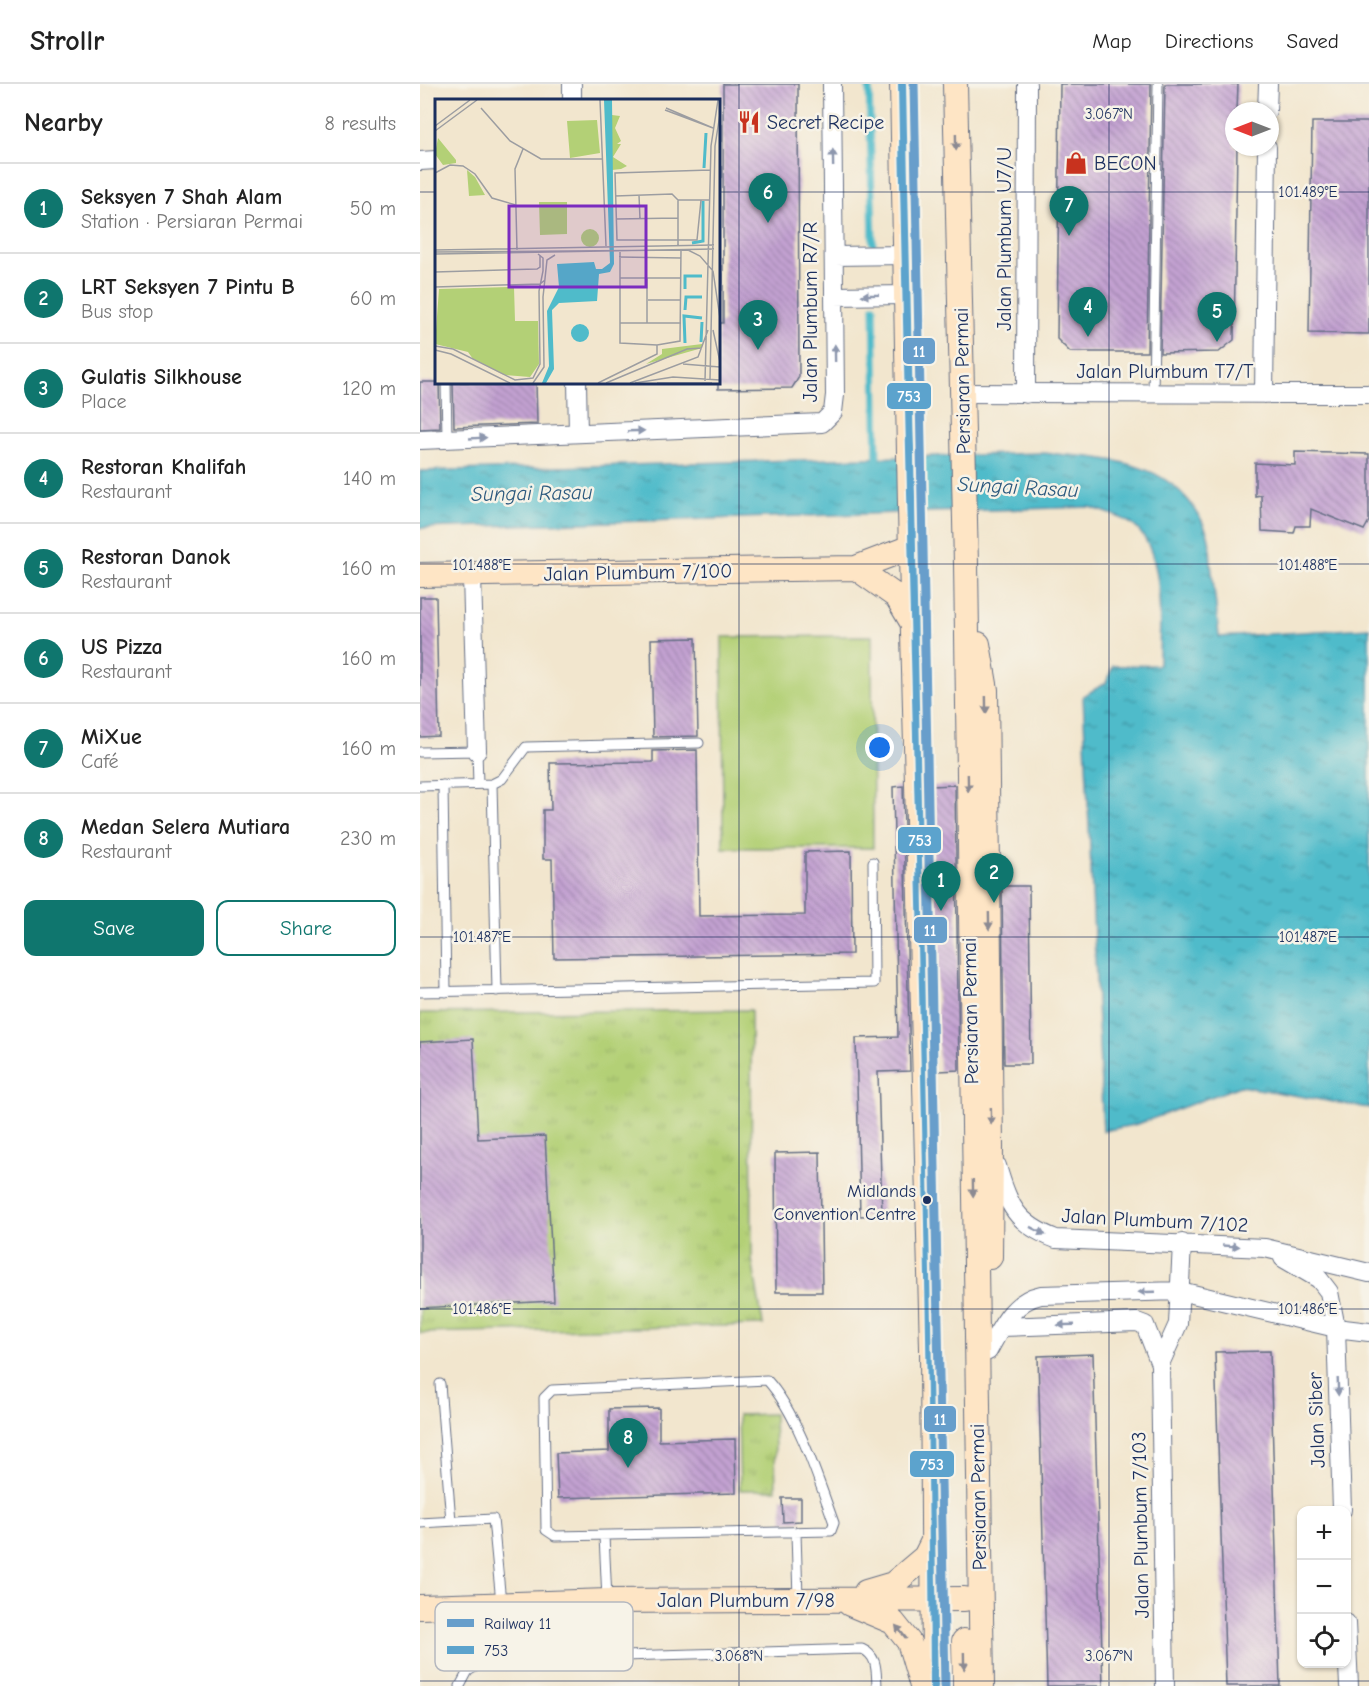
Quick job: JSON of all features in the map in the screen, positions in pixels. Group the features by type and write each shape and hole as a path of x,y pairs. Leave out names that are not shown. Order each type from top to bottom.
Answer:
{"main road":[{"path":"902,84 934,1539 934,1686"},
{"name":"Persiaran Permai","path":"955,84 982,1351 977,1445 982,1686"},
{"name":"Jalan Plumbum 7/100","path":"420,575 472,576 856,568 911,542"},
{"path":"965,1686 961,1441 982,1351 991,1146 986,690 966,564"},
{"path":"856,568 897,597 914,625"},
{"path":"840,1600 893,1584 925,1557 934,1539"},
{"name":"Jalan Plumbum 7/98","path":"581,1602 964,1599"},
{"path":"840,1600 893,1622 909,1642 922,1686"},
{"name":"Jalan Plumbum 7/98","path":"420,1607 435,1607"}],"street":[{"name":"Jalan Plumbum R7/R","path":"420,440 822,423 833,412 835,395 832,84"},
{"name":"Jalan Plumbum U7/U","path":"1026,394 1027,84"},
{"path":"1267,102 1268,84"},
{"path":"1264,394 1267,156"},
{"path":"420,161 435,160"},
{"path":"834,256 906,255"},
{"path":"834,296 907,295"},
{"path":"577,384 578,433"},
{"name":"Jalan Plumbum T7/T","path":"962,393 1369,394"},
{"path":"472,576 477,751"},
{"name":"Jalan Plumbum 7/102","path":"991,1146 1003,1190 1013,1209 1026,1224 1056,1239 1265,1248 1366,1274"},
{"path":"1160,1364 1178,1324 1182,1243"},
{"name":"Jalan Siber","path":"1265,1248 1318,1279 1329,1292 1336,1328 1342,1506"},
{"path":"982,1351 1014,1310 1029,1297 1180,1291 1336,1328 1369,1332"},
{"path":"1002,1327 1137,1322 1145,1325 1160,1364"},
{"name":"Jalan Plumbum 7/103","path":"1160,1364 1165,1686"},
{"path":"1348,1668 1349,1686"}],"lane":[{"path":"1153,394 1158,84"},
{"path":"446,384 447,439"},
{"path":"420,786 492,784 502,779 526,747 699,743"},
{"path":"420,753 477,751 478,784"},
{"path":"492,784 497,991"},
{"path":"443,785 446,992"},
{"path":"420,992 874,983 873,862"},
{"path":"767,1380 786,1405 834,1523 831,1531 826,1533 796,1533 555,1536 546,1530 544,1398 552,1390 767,1380"},
{"path":"440,1384 451,1521"},
{"path":"420,1523 493,1519 501,1602"},
{"path":"796,1533 798,1600"},
{"path":"604,1536 608,1601"},
{"path":"633,1656 862,1649 875,1662 877,1686"},
{"path":"460,1686 468,1671"}],"green space":[{"path":"872,636 873,848 723,848 722,637"},
{"path":"751,1010 752,1260 763,1325 420,1333 420,1013"},
{"path":"774,1414 776,1490 740,1490 738,1415"}],"water":[{"name":"Sungai Rasau","path":"1041,453 1091,457 1138,467 1159,476 1178,490 1194,508 1207,532 1219,637 1369,628 1369,1108 1240,1086 1138,1124 1103,1131 1083,696 1106,683 1113,666 1159,665 1160,610 1156,571 1144,537 1129,522 1090,507 420,528 420,471"}],"building":[{"path":"723,84 798,84 799,377 792,388 718,389 718,384 720,384 720,323 723,323"},
{"path":"1060,84 1151,84 1147,352 1070,352 1057,339"},
{"path":"1165,84 1238,84 1237,102 1225,102 1225,156 1237,156 1234,340 1219,352 1160,353"},
{"path":"1312,122 1369,122 1369,334 1309,333"},
{"path":"420,382 435,382 439,384 440,428 420,429"},
{"path":"453,384 536,384 537,424 454,427"},
{"path":"1295,452 1369,454 1369,521 1364,530 1311,509 1310,526 1296,526 1294,533 1262,531 1261,495 1255,496 1255,463 1295,465"},
{"path":"420,597 436,597 439,736 420,737"},
{"path":"696,638 698,736 653,737 651,639"},
{"path":"697,750 699,916 805,915 805,852 851,851 852,954 554,958 552,859 543,859 543,810 551,810 550,763 653,762 653,751"},
{"path":"955,785 959,1070 939,1071 931,786"},
{"path":"903,786 910,1071 878,1072 882,1215 860,1216 856,1038 898,1037 893,787"},
{"path":"1002,886 1029,886 1031,1064 1004,1064"},
{"path":"473,1039 478,1139 545,1136 554,1301 420,1308 420,1042"},
{"path":"820,1152 822,1292 776,1292 775,1153"},
{"path":"1270,1351 1280,1686 1226,1686 1215,1352"},
{"path":"1093,1354 1103,1686 1047,1686 1038,1356"},
{"path":"659,1408 659,1441 735,1439 736,1493 558,1498 556,1453 609,1451 609,1409"},
{"path":"782,1498 801,1498 801,1521 783,1522"}],"waterway":[{"path":"869,84 873,243"},
{"path":"874,307 877,466"}],"rail line":[{"name":"11","path":"914,84 945,1686"}],"transit line":[{"name":"753","path":"902,84 925,1085 934,1686"}],"place":[{"name":"Secret Recipe","path":"749,122"},
{"name":"BECON","path":"1076,163"},
{"name":"US Pizza","path":"768,223"},
{"name":"MiXue","path":"1069,236"},
{"name":"Restoran Khalifah","path":"1088,337"},
{"name":"Restoran Danok","path":"1217,342"},
{"name":"Gulatis Silkhouse","path":"758,350"},
{"name":"LRT Seksyen 7 Pintu B","path":"994,903"},
{"name":"Seksyen 7 Shah Alam","path":"941,911"},
{"name":"Midlands Convention Centre","path":"927,1200"},
{"name":"Medan Selera Mutiara","path":"628,1468"}]}
